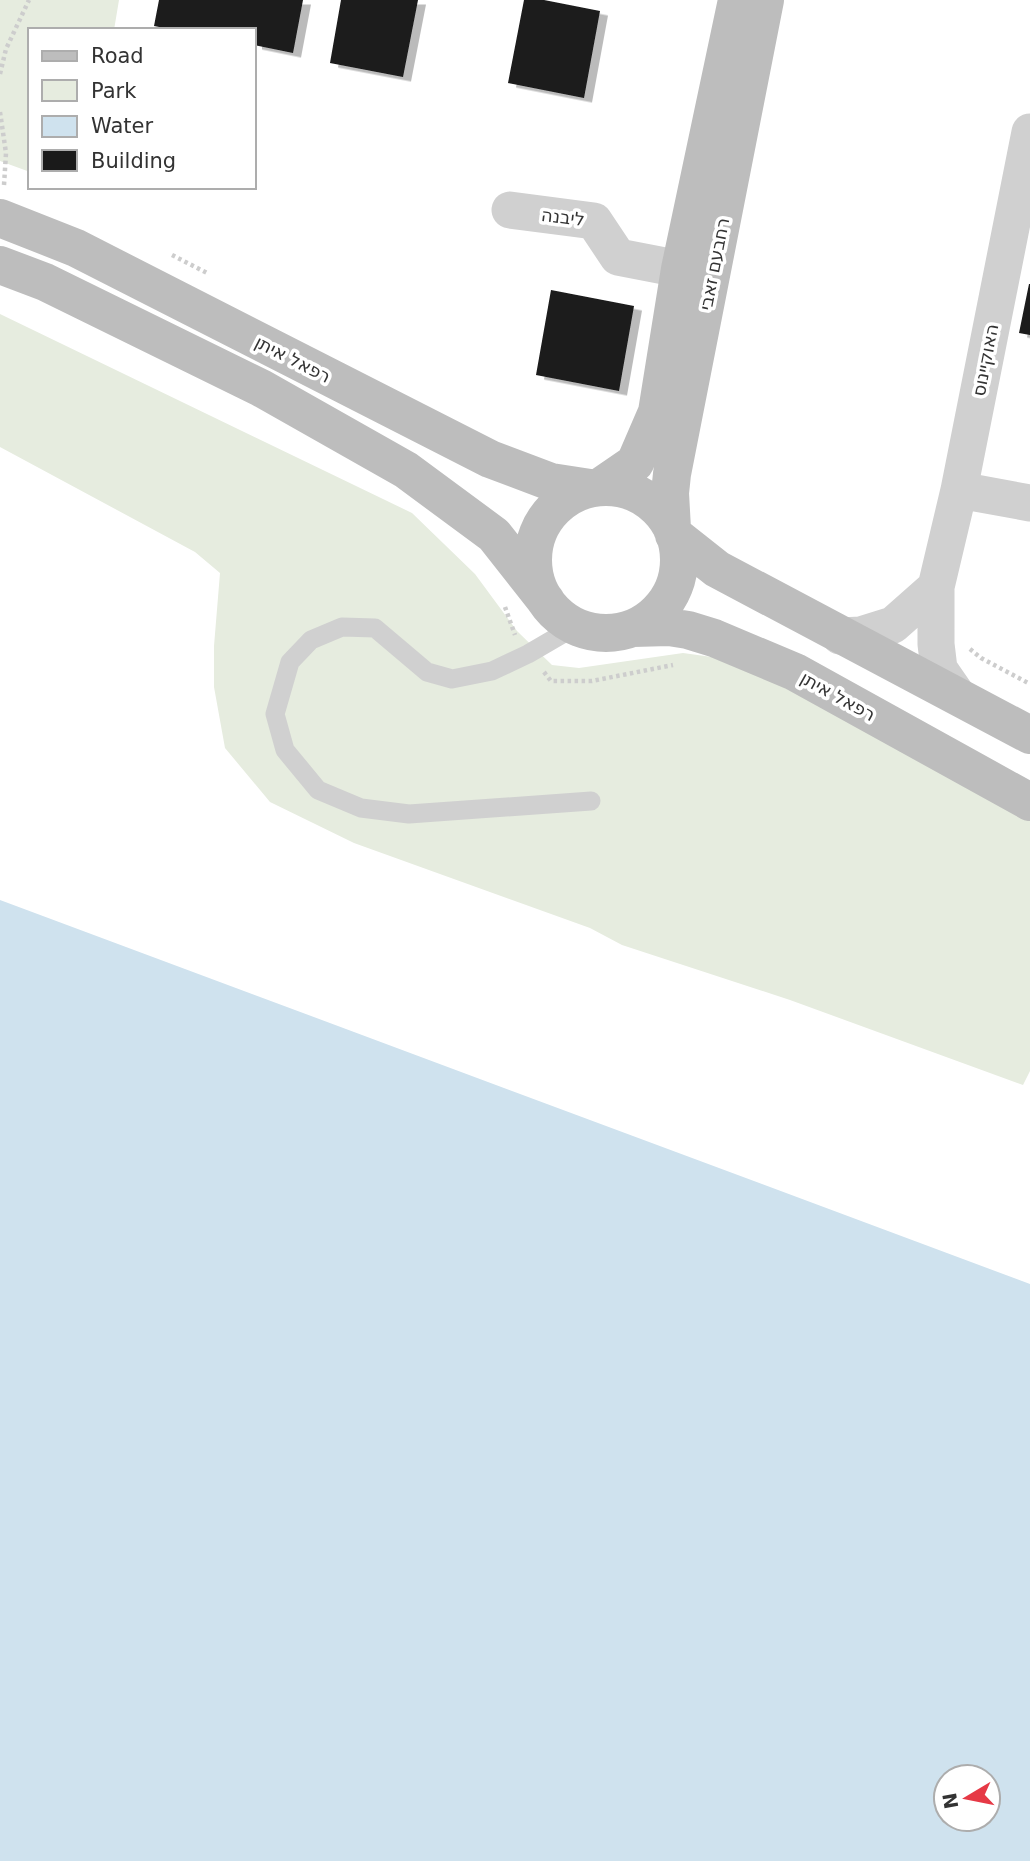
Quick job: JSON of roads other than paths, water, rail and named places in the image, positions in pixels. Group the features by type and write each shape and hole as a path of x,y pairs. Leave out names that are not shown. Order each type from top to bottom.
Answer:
{"street":[{"path":"713,0 731,37"},
{"name":"רחבעם זאבי","path":"595,488 635,463 657,412 680,269 737,0"},
{"name":"רחבעם זאבי","path":"673,532 670,493 672,474 765,0"},
{"name":"האוקיינוס","path":"957,695 939,669 936,587 1024,190 1030,132"},
{"name":"ליבנה","path":"510,210 594,220 618,257 680,269"},
{"name":"רפאל איתן","path":"0,218 76,248 490,459 551,482 595,488"},
{"path":"0,265 45,282 261,388 406,470 494,535 559,616 576,626 604,633 633,628 660,609 673,589 679,557 673,532 663,514 649,500 625,489 595,488 576,493 555,508 547,517 536,539 534,569 540,592 547,601"},
{"path":"959,490 1030,503"},
{"path":"673,532 717,569 1030,735"},
{"path":"840,636 861,635 894,625 936,587"},
{"name":"רפאל איתן","path":"633,628 669,627 688,630 795,672 1030,802"}],"lane":[{"path":"576,626 492,671 452,679 427,672 375,628 342,626 311,640 290,662 275,714 285,750 318,790 361,808 409,814 590,801"}],"water":[{"path":"0,900 1030,1284 1030,1861 0,1861"}]}
